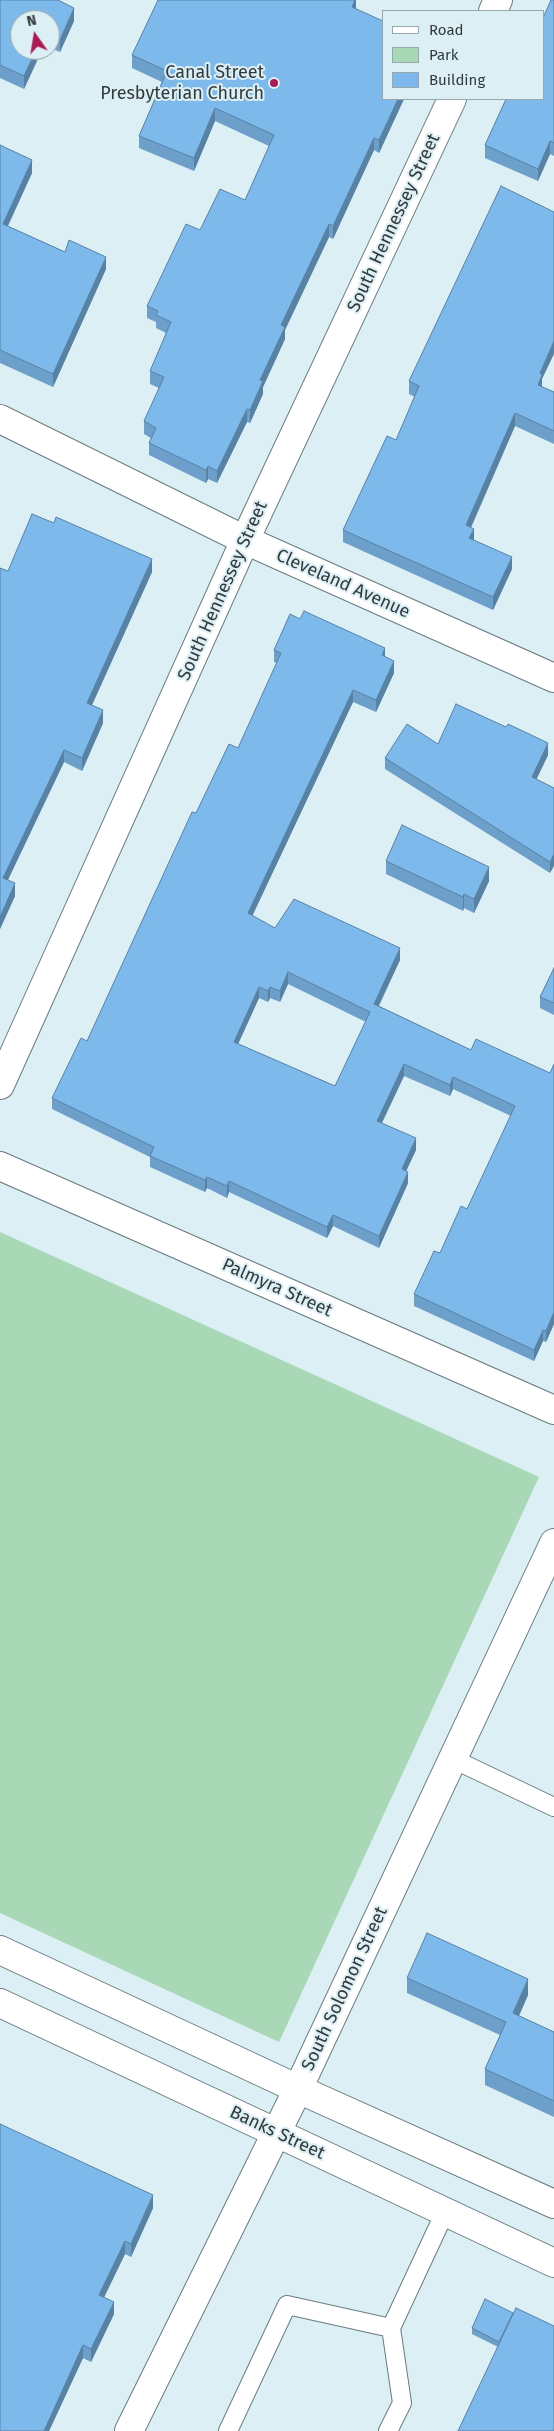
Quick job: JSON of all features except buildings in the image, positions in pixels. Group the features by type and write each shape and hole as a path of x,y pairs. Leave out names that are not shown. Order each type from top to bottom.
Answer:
{"street":[{"name":"South Hennessey Street","path":"0,1085 246,540 452,100"},
{"name":"Cleveland Avenue","path":"0,419 246,540 554,678"},
{"name":"Palmyra Street","path":"0,1166 554,1410"},
{"name":"South Solomon Street","path":"129,2431 298,2089 554,1543"},
{"path":"0,1950 298,2089 554,2204"},
{"name":"Banks Street","path":"0,2003 554,2263"}],"lane":[{"path":"453,1759 554,1807"},
{"path":"388,2431 402,2403 391,2328 445,2212"},
{"path":"228,2431 287,2305 391,2328"}],"green space":[{"path":"0,1232 539,1477 279,2042 0,1913"}],"place":[{"name":"Canal Street Presbyterian Church","path":"274,83"}]}
